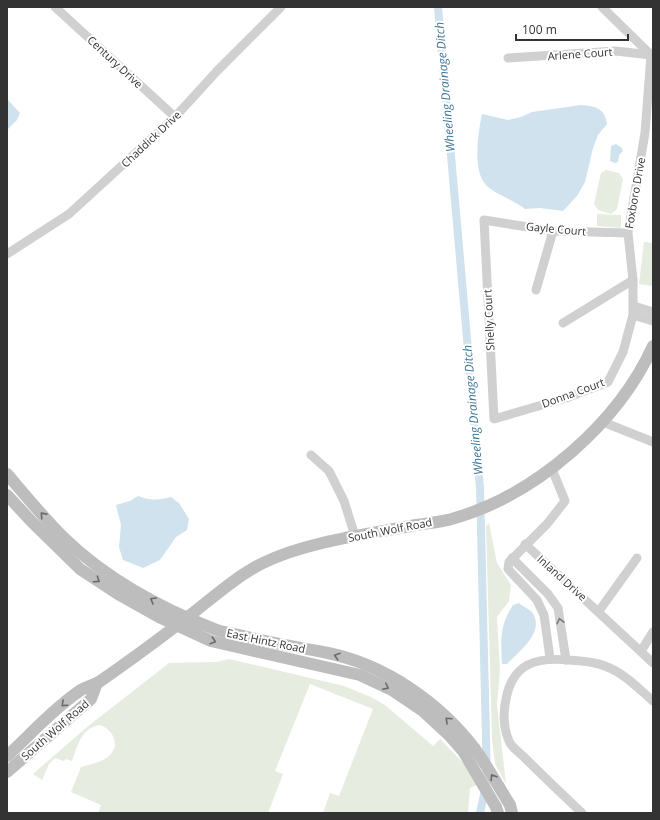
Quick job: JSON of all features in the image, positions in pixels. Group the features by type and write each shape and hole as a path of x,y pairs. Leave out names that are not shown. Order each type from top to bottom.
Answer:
{"main road":[{"name":"South Wolf Road","path":"7,756 79,691 97,683 177,626 241,576 262,563 285,553 354,536 454,518 493,504 552,469 602,422 619,402 636,378 653,346"},
{"name":"East Hintz Road","path":"7,474 61,535 102,570 161,604 213,629 276,644 330,654 365,665 396,680 428,701 453,725 511,809"},
{"name":"East Hintz Road","path":"7,495 80,569 118,594 177,626 211,641 360,675 392,690 423,711 449,735 469,750 497,810"},
{"name":"South Wolf Road","path":"7,772 91,699 97,683"}],"street":[{"name":"Century Drive","path":"55,7 175,117"},
{"name":"Chaddick Drive","path":"7,254 69,214 175,117 217,71 281,7"},
{"path":"602,7 652,56"},
{"name":"Arlene Court","path":"508,58 616,51 652,56"},
{"name":"Foxboro Drive","path":"634,311 633,280 628,233 645,133 652,56"},
{"name":"Gayle Court","path":"484,220 553,231 628,233"},
{"name":"Shelly Court","path":"484,220 494,419"},
{"path":"536,290 553,231"},
{"path":"564,323 633,280"},
{"path":"634,311 653,312"},
{"path":"634,311 653,321"},
{"name":"Donna Court","path":"494,419 566,398 608,382 623,352 634,311"},
{"path":"602,422 653,442"},
{"path":"311,455 329,471 344,500 354,536"},
{"path":"550,658 544,615 537,600 508,569 510,560 547,524 565,501 552,469"},
{"name":"Inland Drive","path":"525,544 599,611 653,663"},
{"path":"599,611 637,558"},
{"path":"510,560 548,594 558,608 566,660"},
{"path":"640,651 653,632"},
{"path":"582,813 509,743 504,723 508,690 513,677 524,667 536,660 550,658 587,661 605,666 623,675 653,702"}],"shaded area":[{"path":"606,170 619,173 623,179 617,209 611,214 598,210 594,204 601,173"},
{"path":"597,214 621,215 621,228 597,226"},
{"path":"644,242 653,243 653,286 639,284"},
{"path":"489,523 497,563 511,585 509,601 497,617 500,670 497,705 506,784 495,764 492,738 486,526"},
{"path":"229,659 344,686 371,697 385,705 433,746 440,739 465,765 477,785 470,788 468,813 323,813 330,793 339,796 373,709 310,684 275,771 283,774 268,813 98,813 101,805 71,792 81,767 105,759 112,753 115,743 112,734 105,727 100,725 84,733 78,743 72,761 66,759 64,761 55,758 49,764 42,780 33,774 87,727 169,663 217,662"}],"water":[{"path":"7,99 20,113 17,120 7,130"},
{"path":"581,105 595,107 602,111 607,124 598,135 593,148 585,182 577,196 563,211 540,208 525,209 495,192 482,180 479,172 477,152 482,114 508,120 521,117 532,112"},
{"path":"616,144 622,148 623,151 619,155 618,162 615,163 610,161 611,146"},
{"path":"138,496 154,500 171,497 179,503 189,519 187,530 176,537 160,560 143,568 123,560 119,547 121,525 116,505 130,501"},
{"path":"519,603 532,612 536,627 529,641 524,647 507,664 502,664 501,640 503,627 508,613 513,605"}],"waterway":[{"name":"Wheeling Drainage Ditch","path":"438,7 480,487 487,781 480,813"}]}
